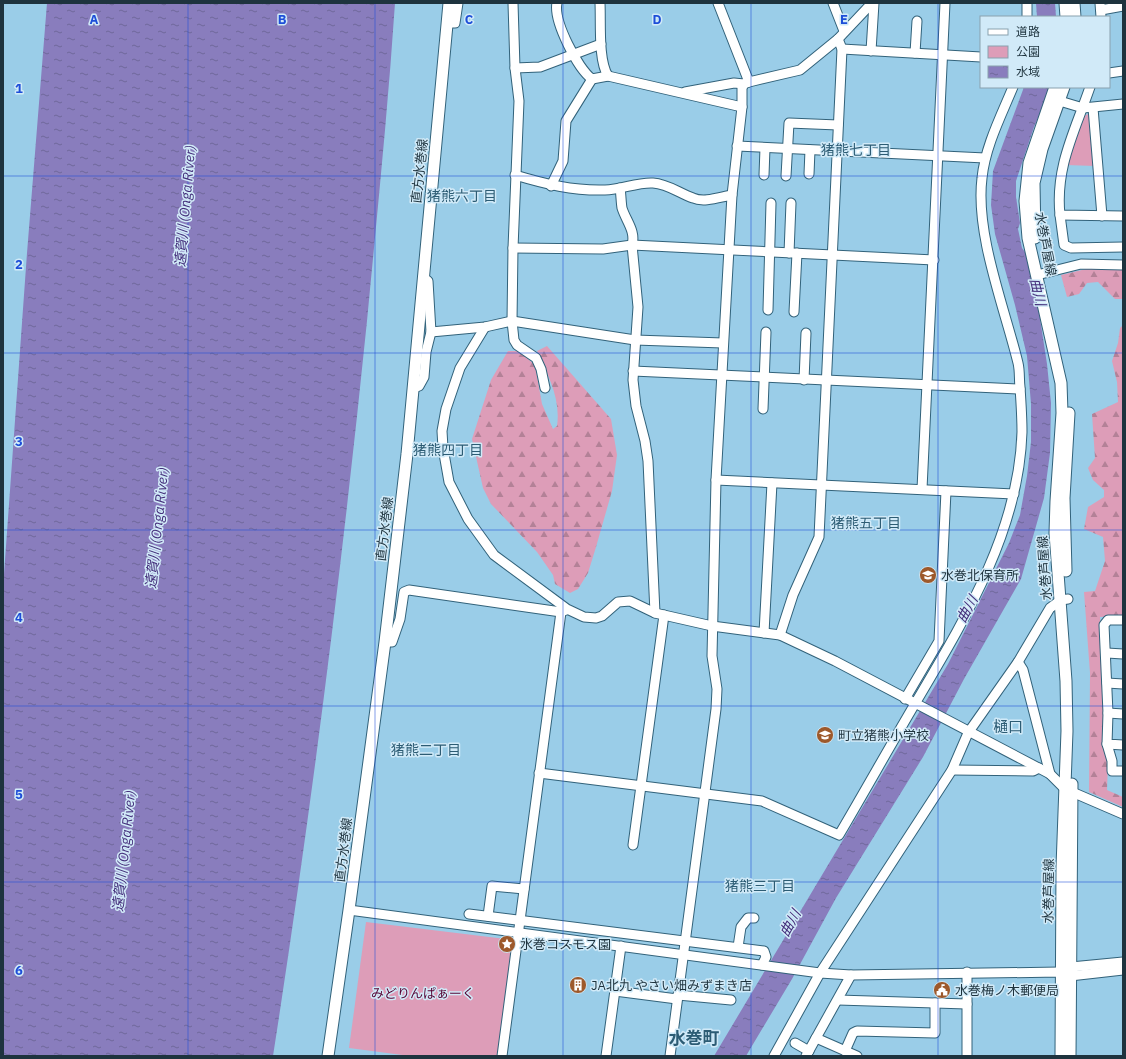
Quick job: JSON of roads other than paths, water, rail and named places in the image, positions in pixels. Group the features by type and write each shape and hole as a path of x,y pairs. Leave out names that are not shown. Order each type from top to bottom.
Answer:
{"main road":[{"name":"直方水巻線","path":"328,1056 350,910 385,642 414,388 449,3"},
{"path":"1065,3 1066,16"},
{"path":"1074,3 1075,16"},
{"name":"水巻芦屋線","path":"1055,88 1056,100"},
{"name":"水巻芦屋線","path":"1063,88 1056,100 1029,163 1025,201 1028,238 1040,274 1061,383 1062,413 1055,533 1064,600 1068,791 1067,972 1070,1056"},
{"name":"水巻芦屋線","path":"1061,1056 1067,972"}],"street":[{"path":"447,23 456,23 458,3"},
{"path":"513,3 515,68 519,101 512,248 512,321 514,340 517,345 536,358 541,369 545,388"},
{"path":"557,3 556,8 558,20 568,44 585,74 592,79 608,76 742,107"},
{"path":"600,3 601,44 604,70 608,76"},
{"path":"718,3 747,83"},
{"path":"780,635 793,595 819,537 842,49 841,35 833,3"},
{"path":"682,93 734,83 747,83 800,70 841,35 873,3"},
{"path":"871,51 873,3"},
{"path":"922,489 939,157 945,3"},
{"path":"1027,3 1027,16"},
{"path":"1101,10 1123,6"},
{"path":"915,53 917,21"},
{"path":"515,68 540,67 601,44"},
{"path":"842,49 980,57"},
{"path":"1110,73 1123,71"},
{"path":"551,186 563,161 566,121 592,79"},
{"path":"670,1056 716,709 717,689 712,656 712,626 716,480 732,195 742,107 742,88 747,83"},
{"path":"711,87 710,95 712,100"},
{"path":"539,773 762,801 839,835 951,644 998,546 1008,520 1014,494 1022,433 1019,366 982,220 982,179 985,158 1013,88"},
{"path":"1090,88 1062,163 1058,196 1064,244 1071,248 1123,247"},
{"path":"1056,100 1083,108 1123,104"},
{"path":"1093,108 1102,216"},
{"path":"786,176 788,123 838,125"},
{"path":"737,146 939,157 985,158"},
{"path":"764,175 765,148"},
{"path":"809,174 810,150"},
{"path":"515,175 551,186 606,190 643,183 655,183 702,200 732,195"},
{"path":"620,188 622,208 629,222 634,239 632,245 638,307 634,371 636,406 645,441 648,461 654,613"},
{"path":"768,310 771,203"},
{"path":"791,203 794,312"},
{"path":"1060,215 1123,216"},
{"path":"512,248 603,249 632,245 934,260"},
{"path":"1040,274 1081,264 1123,265"},
{"path":"414,388 419,386 424,377 426,352 431,332 429,317 430,291 428,280 423,278"},
{"path":"431,332 485,327 512,321 635,340 723,343"},
{"path":"485,327 460,368 446,409 442,430 443,448 449,482 468,519 494,555 564,610"},
{"path":"763,409 766,332"},
{"path":"804,380 806,333"},
{"path":"634,371 927,386 1020,389"},
{"path":"716,480 1014,494"},
{"path":"764,633 772,483"},
{"path":"905,699 939,641 946,491"},
{"path":"385,642 392,642 400,619 404,592 409,590 564,610 584,617 596,618 602,616 618,602 630,601 654,613 712,626 780,635 835,661 968,733 1039,768 1050,774 1068,791 1123,814"},
{"path":"774,1056 820,974 952,770 968,733 1018,662 1050,608 1064,600"},
{"path":"502,1056 539,773 564,610"},
{"path":"633,845 664,615"},
{"path":"1123,620 1108,620 1104,625 1107,653 1107,744 1112,761 1112,770 1123,771"},
{"path":"1107,653 1123,654"},
{"path":"1018,662 1023,670 1050,774"},
{"path":"1107,683 1123,684"},
{"path":"1108,713 1123,714"},
{"path":"1107,744 1123,745"},
{"path":"952,770 1033,771 1039,768"},
{"path":"488,916 492,886 524,890"},
{"path":"350,910 795,969 820,974 852,975 1123,970"},
{"path":"469,914 764,951 766,957 764,965"},
{"path":"738,947 741,927 748,918 754,918"},
{"path":"606,1056 621,946"},
{"path":"1067,972 1123,962"},
{"path":"967,972 967,1056"},
{"path":"795,1043 808,1053 852,975"},
{"path":"615,991 731,1000"},
{"path":"838,1000 967,1004"},
{"path":"845,1051 853,1033 857,1031 935,1033 935,1003"},
{"path":"816,1038 857,1056"}],"water":[{"name":"遠賀川 (Onga River)","path":"47,3 395,3 367,321 347,505 313,781 273,1056 3,1056 3,588"},
{"path":"1036,3 1055,3 1056,16 1037,16"},
{"path":"1024,88 1051,88 1034,127 1016,181 1016,197 1020,223 1018,229 1022,248 1031,260 1047,364 1051,403 1050,453 1044,498 1021,579 964,679 923,757 836,898 792,979 746,1056 714,1056 948,664 1009,543 1020,515 1031,442 1031,404 1027,356 1015,305 995,234 991,205 993,171"}],"place":[{"name":"水巻北保育所","path":"928,575"},
{"name":"町立猪熊小学校","path":"825,735"},
{"name":"水巻コスモス園","path":"507,944"},
{"name":"JA北九 やさい畑みずまき店","path":"578,985"},
{"name":"水巻梅ノ木郵便局","path":"942,990"}],"district":[{"name":"猪熊七丁目","path":"856,150"},
{"name":"猪熊六丁目","path":"462,196"},
{"name":"猪熊四丁目","path":"448,450"},
{"name":"猪熊五丁目","path":"866,523"},
{"name":"樋口","path":"1008,727"},
{"name":"猪熊二丁目","path":"426,750"},
{"name":"猪熊三丁目","path":"760,886"},
{"name":"水巻町","path":"694,1038"}],"water label":[{"name":"曲川","path":"1038,292"},
{"name":"曲川","path":"967,609"},
{"name":"曲川","path":"790,923"}],"park label":[{"name":"みどりんぱぁーく","path":"423,993"}]}
